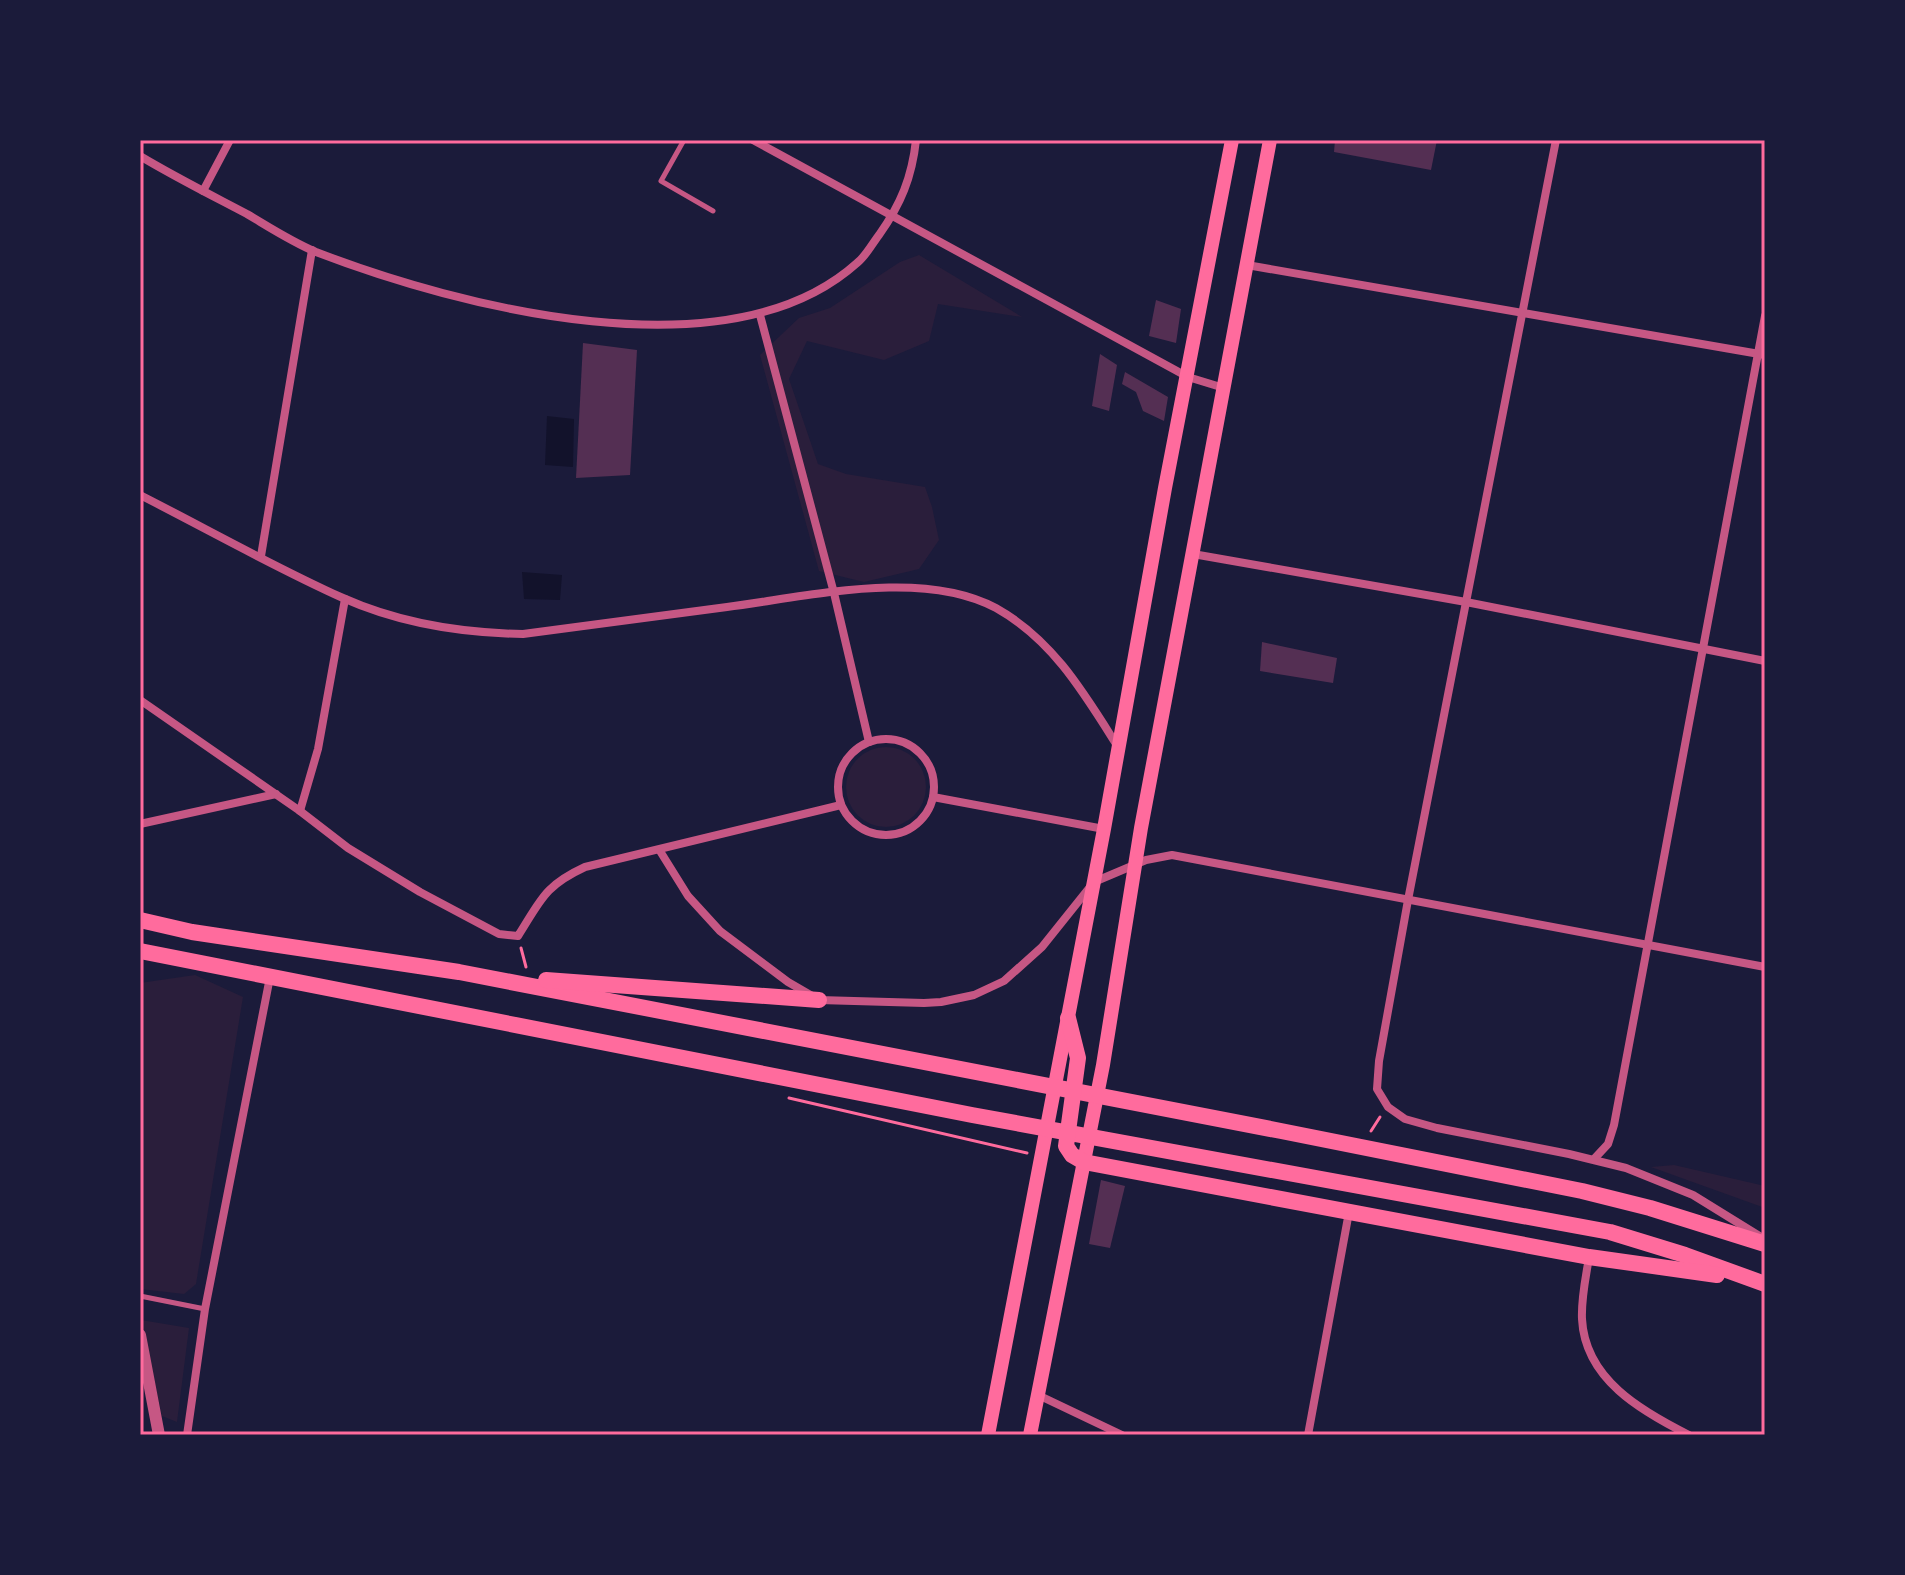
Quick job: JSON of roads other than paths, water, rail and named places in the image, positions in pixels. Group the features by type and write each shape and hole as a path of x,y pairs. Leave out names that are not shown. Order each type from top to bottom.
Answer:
{"highway":[{"path":"140,920 192,932 459,972 1582,1191 1765,1242"},
{"path":"140,951 972,1115 1610,1232 1760,1282"},
{"path":"459,972 819,1000"},
{"path":"1068,1018 1077,1049 1077,1068 1065,1141 1072,1155 1085,1155 1349,1212 1589,1257 1760,1282"}],"main road":[{"path":"988,1435 1232,140"},
{"path":"1030,1435 1103,1065 1135,864 1270,140"}],"street":[{"path":"203,191 230,140"},
{"path":"753,140 1188,377 1224,388"},
{"path":"140,156 312,250 419,286 540,315 606,322 661,323 706,322 760,315 832,283 860,261 893,216 905,192 916,140"},
{"path":"1556,140 1408,900 1377,1089 1388,1107 1405,1119 1594,1159 1675,1187 1721,1211 1765,1242"},
{"path":"261,556 312,250"},
{"path":"1247,265 1762,354"},
{"path":"760,315 834,593 869,742"},
{"path":"1594,1159 1608,1144 1614,1125 1762,354 1765,316"},
{"path":"140,495 345,599 441,627 481,634 523,634 834,593 922,588 972,598 997,609 1032,633 1072,674 1119,749"},
{"path":"1193,554 1466,602 1765,661"},
{"path":"300,811 318,749 345,599"},
{"path":"140,700 348,848 420,892 499,934 518,936 542,896 564,877 598,864 841,805"},
{"path":"883,739 911,746 922,756 930,768 933,797 927,811 905,831 890,835 875,834 849,818 841,805 839,775 845,761 855,750 883,739"},
{"path":"140,824 276,794"},
{"path":"933,797 1104,829"},
{"path":"660,851 688,896 720,931 761,964 819,1000 941,1002 990,989 1016,972 1042,947 1094,882 1160,856 1184,856 1765,967"},
{"path":"187,1435 205,1309 270,976"},
{"path":"1308,1435 1349,1212"},
{"path":"1589,1257 1582,1319 1594,1359 1627,1399 1689,1435"},
{"path":"140,1335 159,1435"},
{"path":"1038,1395 1122,1435"}],"lane":[{"path":"684,140 661,181 713,211"},
{"path":"140,1296 205,1309"}]}
